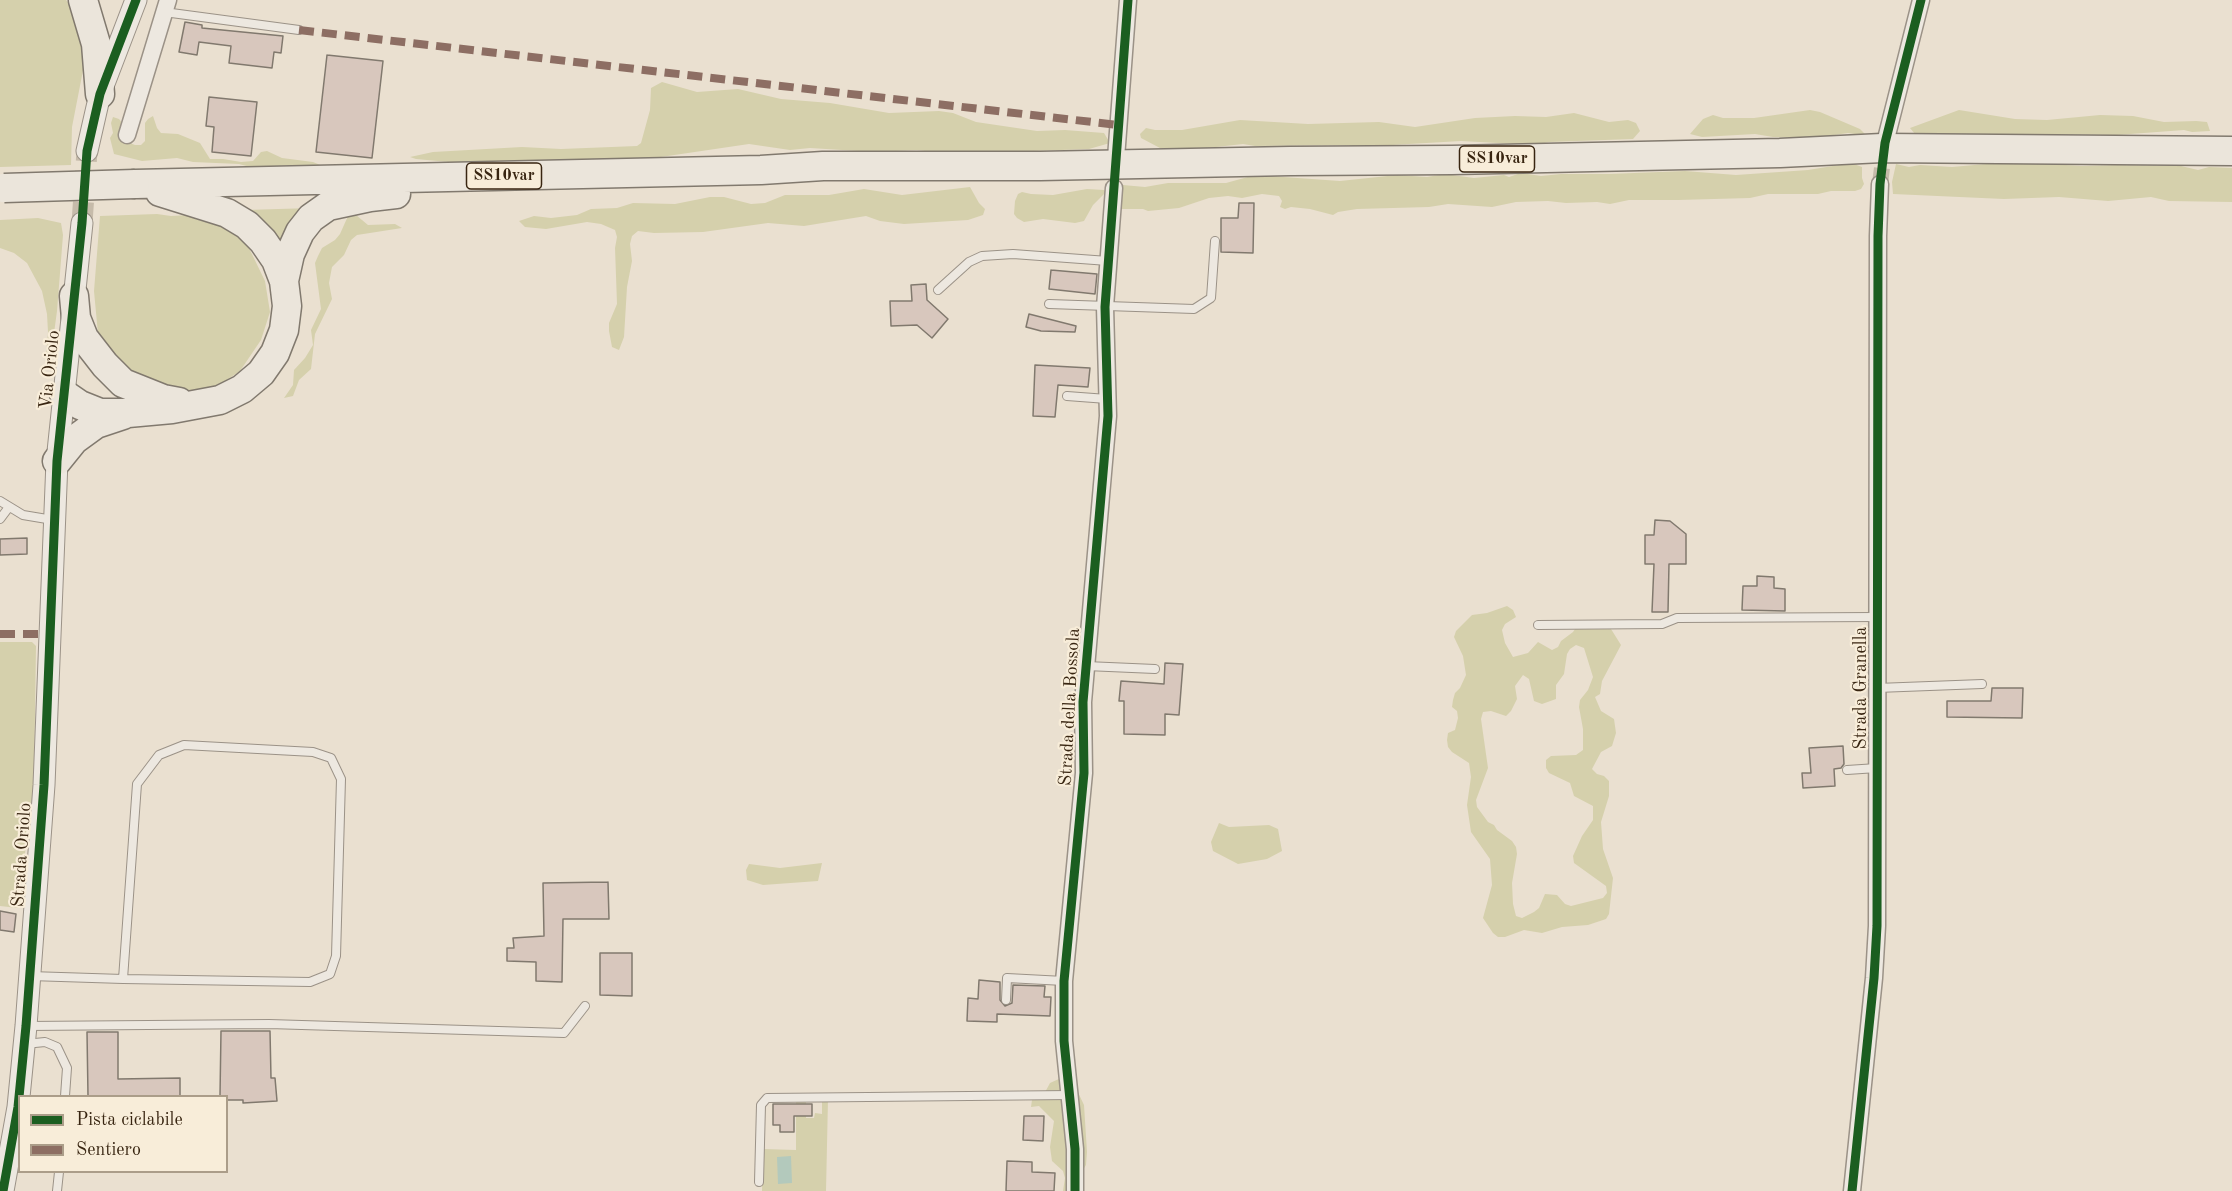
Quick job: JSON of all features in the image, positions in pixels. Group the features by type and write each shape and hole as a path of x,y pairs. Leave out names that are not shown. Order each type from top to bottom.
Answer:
{"highway":[{"path":"83,0 96,44 100,94"},
{"name":"SS10var","path":"1,187 135,184 176,191 416,178 761,170 823,166 1040,166 1452,160 1780,153 1882,148 2232,151"},
{"path":"284,281 290,254 300,232 311,218 328,206 370,197 399,194 416,178"},
{"path":"64,394 80,405 100,413 128,413 196,405 220,400 242,388 261,373 275,353 284,330 287,306 284,281 276,260 263,241 247,225 227,213 176,191"},
{"path":"74,296 76,318 84,338 95,355 123,383"},
{"path":"64,394 100,383 123,383 163,399 196,405"},
{"path":"57,460 74,440 96,424 128,413"}],"street":[{"path":"87,151 100,94 136,0"},
{"path":"1116,158 1128,0"},
{"path":"1886,143 1921,0"},
{"path":"127,135 166,6"},
{"name":"Strada Granella","path":"1852,1191 1874,978 1877,926 1880,183"},
{"name":"Strada della Bossola","path":"1075,1191 1075,1149 1064,1041 1064,981 1084,773 1083,702 1108,416 1105,307 1114,188"},
{"name":"Via Oriolo","path":"53,520 57,460 82,223"},
{"name":"Strada Oriolo","path":"19,1095 26,1035 44,785 53,520"},
{"name":"Strada Oriolo","path":"3,1191 18,1107"}],"lane":[{"path":"166,6 299,30"},
{"path":"1049,304 1194,309 1211,298 1215,241"},
{"path":"938,290 969,262 982,256 1013,254 1108,261"},
{"path":"1067,396 1107,399"},
{"path":"0,501 23,515 53,520"},
{"path":"0,519 9,507"},
{"path":"1538,625 1662,624 1677,618 1877,617"},
{"path":"1086,666 1155,669"},
{"path":"1877,688 1982,684"},
{"path":"29,976 123,979 310,982 330,974 336,956 341,778 331,758 313,752 184,745 159,755 137,784 123,979"},
{"path":"1846,770 1877,768"},
{"path":"1006,1000 1007,978 1064,981"},
{"path":"26,1035 269,1024 564,1033 585,1006"},
{"path":"26,1035 57,1047 67,1068 65,1095"},
{"path":"759,1182 761,1105 767,1098 1070,1095"},
{"path":"57,1191 59,1173"}],"shaded area":[{"path":"0,0 66,0 73,8 86,55 72,127 71,165 0,167"},
{"path":"662,82 697,92 738,89 781,99 830,103 889,113 939,111 953,113 976,122 1037,131 1065,130 1104,133 1110,143 1089,149 950,154 917,150 874,152 810,148 790,150 749,144 654,158 558,164 471,164 410,157 433,152 522,147 561,149 637,146 641,143 650,110 651,88"},
{"path":"1810,110 1860,129 1867,136 1848,133 1813,138 1755,134 1702,137 1690,134 1703,119 1713,115 1723,118 1754,118"},
{"path":"1959,110 2015,119 2047,120 2100,115 2133,116 2164,122 2196,121 2207,122 2210,131 2184,130 2117,135 2040,134 1980,142 1915,134 1910,128"},
{"path":"1574,113 1609,122 1628,120 1636,123 1640,131 1633,139 1549,142 1535,145 1461,141 1357,147 1243,144 1189,150 1160,148 1141,138 1140,134 1146,128 1182,130 1240,120 1308,124 1379,122 1415,127 1475,118 1546,117"},
{"path":"153,116 161,133 178,134 200,143 210,159 253,161 261,152 267,151 282,158 313,162 330,169 292,165 254,168 239,164 193,162 177,158 142,161 114,154 110,138 113,133 111,123 113,117 119,119 123,124 119,139 141,145 145,141 145,123"},
{"path":"2033,163 2082,166 2181,166 2198,170 2209,167 2232,168 2232,202 2169,201 2151,197 2108,201 2059,197 2004,199 1893,194 1892,182 1896,164 1909,167 1920,165 1952,167"},
{"path":"1845,164 1862,167 1864,184 1861,189 1818,194 1768,194 1750,198 1629,200 1610,204 1548,201 1516,202 1492,207 1448,204 1429,207 1357,209 1333,215 1310,209 1291,207 1285,209 1280,207 1282,201 1279,196 1262,194 1242,198 1228,196 1209,198 1179,208 1148,211 1120,209 1120,186 1123,185 1145,187 1168,183 1226,183 1255,175 1340,181 1397,175 1427,177 1445,174 1474,178 1504,175 1509,177 1521,173 1541,176 1685,171 1736,175 1808,170"},
{"path":"970,187 985,209 983,215 968,220 904,224 880,221 866,216 804,226 768,223 703,232 638,231 632,236 630,244 632,261 627,287 624,337 619,350 612,347 609,331 609,323 617,304 615,248 617,237 615,230 601,224 587,222 546,229 525,227 519,221 534,216 551,218 577,215 591,209 617,208 633,203 675,204 710,197 724,197 751,204 765,203 785,195 829,195 864,189 902,195"},
{"path":"1087,189 1106,192 1093,205 1084,221 1075,223 1043,219 1024,222 1014,214 1015,201 1018,194 1022,192 1053,195"},
{"path":"312,208 283,257 245,210"},
{"path":"189,215 195,219 227,228 238,235 248,246 265,281 270,312 261,340 240,371 219,385 198,393 135,382 98,334 94,291 100,216"},
{"path":"356,215 368,225 395,224 402,228 357,235 351,240 344,255 332,267 329,283 332,299 315,334 311,369 299,380 293,396 284,398 293,385 294,370 313,345 311,330 321,309 315,263 322,248 340,234 348,216"},
{"path":"38,218 61,223 63,235 50,363 45,368 48,332 42,291 27,263 14,253 0,248 0,220"},
{"path":"1507,606 1513,610 1516,617 1505,624 1502,630 1505,643 1513,657 1528,653 1538,642 1552,650 1558,647 1561,641 1577,626 1598,620 1606,621 1621,645 1602,681 1600,694 1595,697 1601,711 1614,719 1616,733 1612,746 1601,752 1592,769 1609,781 1609,796 1601,822 1603,849 1613,878 1609,914 1606,919 1588,925 1562,927 1542,933 1524,930 1505,937 1498,937 1483,918 1492,885 1490,859 1471,832 1467,805 1471,777 1469,763 1452,752 1447,740 1448,733 1455,730 1458,718 1457,711 1452,707 1455,693 1466,675 1463,656 1454,637 1456,631 1472,615","holes":["1576,645 1584,648 1593,677 1588,690 1580,700 1579,707 1583,729 1583,750 1576,755 1551,756 1546,760 1546,768 1549,773 1570,783 1574,796 1593,806 1593,820 1582,836 1573,856 1574,863 1606,886 1607,893 1603,898 1571,906 1565,904 1557,895 1545,894 1539,908 1522,918 1516,916 1513,904 1512,883 1516,847 1512,841 1488,822 1477,807 1476,800 1488,768 1481,719 1483,712 1491,711 1506,716 1511,711 1517,699 1515,686 1523,675 1529,679 1534,701 1542,704 1556,699 1556,685 1564,674 1567,654"]},
{"path":"0,642 32,642 36,646 34,783 18,908 0,906"},
{"path":"1219,823 1229,827 1269,825 1278,829 1282,851 1267,859 1238,864 1213,851 1211,842"},
{"path":"822,863 818,881 763,885 747,880 746,870 749,864 780,868"},
{"path":"1061,1078 1074,1084 1084,1105 1086,1165 1070,1191 1063,1191 1065,1178 1063,1171 1052,1161 1050,1147 1054,1121 1039,1106 1031,1107 1032,1100 1043,1096 1050,1083"},
{"path":"806,1099 806,1118 814,1118 815,1113 822,1114 822,1099 828,1099 826,1191 762,1191 763,1149 796,1150 796,1100"},
{"path":"791,1156 792,1183 778,1184 777,1157"}],"building":[{"path":"185,22 202,25 202,28 283,36 281,53 274,52 272,68 229,63 231,46 199,42 197,55 179,52"},
{"path":"327,55 383,61 372,158 316,152"},
{"path":"209,97 257,102 251,156 212,152 214,127 206,126"},
{"path":"1239,203 1254,203 1253,253 1221,252 1221,218 1238,218"},
{"path":"1051,270 1097,274 1095,294 1049,289"},
{"path":"926,284 927,300 948,319 932,338 917,325 891,326 890,301 912,301 911,285"},
{"path":"1029,314 1076,326 1075,332 1041,331 1026,327"},
{"path":"1035,365 1090,368 1088,387 1058,385 1055,417 1033,416"},
{"path":"1655,520 1670,521 1686,534 1686,564 1669,564 1668,612 1652,612 1654,564 1645,564 1645,535 1654,535"},
{"path":"27,538 27,554 0,555 0,539"},
{"path":"1757,576 1774,577 1774,588 1785,589 1785,611 1742,610 1743,586 1757,586"},
{"path":"1165,663 1183,664 1179,715 1165,714 1165,735 1124,734 1124,701 1119,701 1121,681 1164,684"},
{"path":"1992,688 2023,688 2022,718 1947,717 1947,701 1991,701"},
{"path":"1843,746 1844,764 1841,768 1834,769 1835,786 1803,788 1802,773 1811,773 1809,748"},
{"path":"608,882 609,919 563,919 562,982 536,981 536,962 507,961 507,948 514,948 513,938 544,936 543,883"},
{"path":"0,911 16,914 14,932 0,930"},
{"path":"600,953 632,953 632,996 600,995"},
{"path":"979,980 1000,982 1000,1000 1005,1006 1012,1003 1013,985 1045,986 1044,997 1051,997 1050,1016 997,1014 997,1022 967,1021 968,998 978,999"},
{"path":"221,1031 270,1031 271,1078 275,1078 277,1101 243,1103 243,1100 228,1100 228,1095 220,1095"},
{"path":"87,1032 118,1032 118,1079 180,1078 180,1095 88,1095"},
{"path":"773,1104 812,1104 812,1116 794,1116 794,1132 780,1132 780,1125 773,1125"},
{"path":"1024,1116 1044,1116 1043,1141 1023,1140"},
{"path":"1007,1161 1032,1162 1032,1172 1055,1173 1054,1191 1006,1191"}],"tunnel":[{"path":"1880,184 1885,143"},
{"path":"82,223 87,151"}],"marked path":[{"path":"299,30 1118,125"},
{"path":"0,634 50,634"}],"cycle path":[{"path":"19,1095 44,785 57,461 82,223 87,151 100,94 136,0"},
{"path":"1075,1191 1075,1149 1064,1041 1064,981 1084,773 1083,702 1108,416 1105,307 1128,0"},
{"path":"1852,1191 1874,978 1877,926 1880,184 1885,143 1921,0"},
{"path":"3,1191 18,1107"}]}
